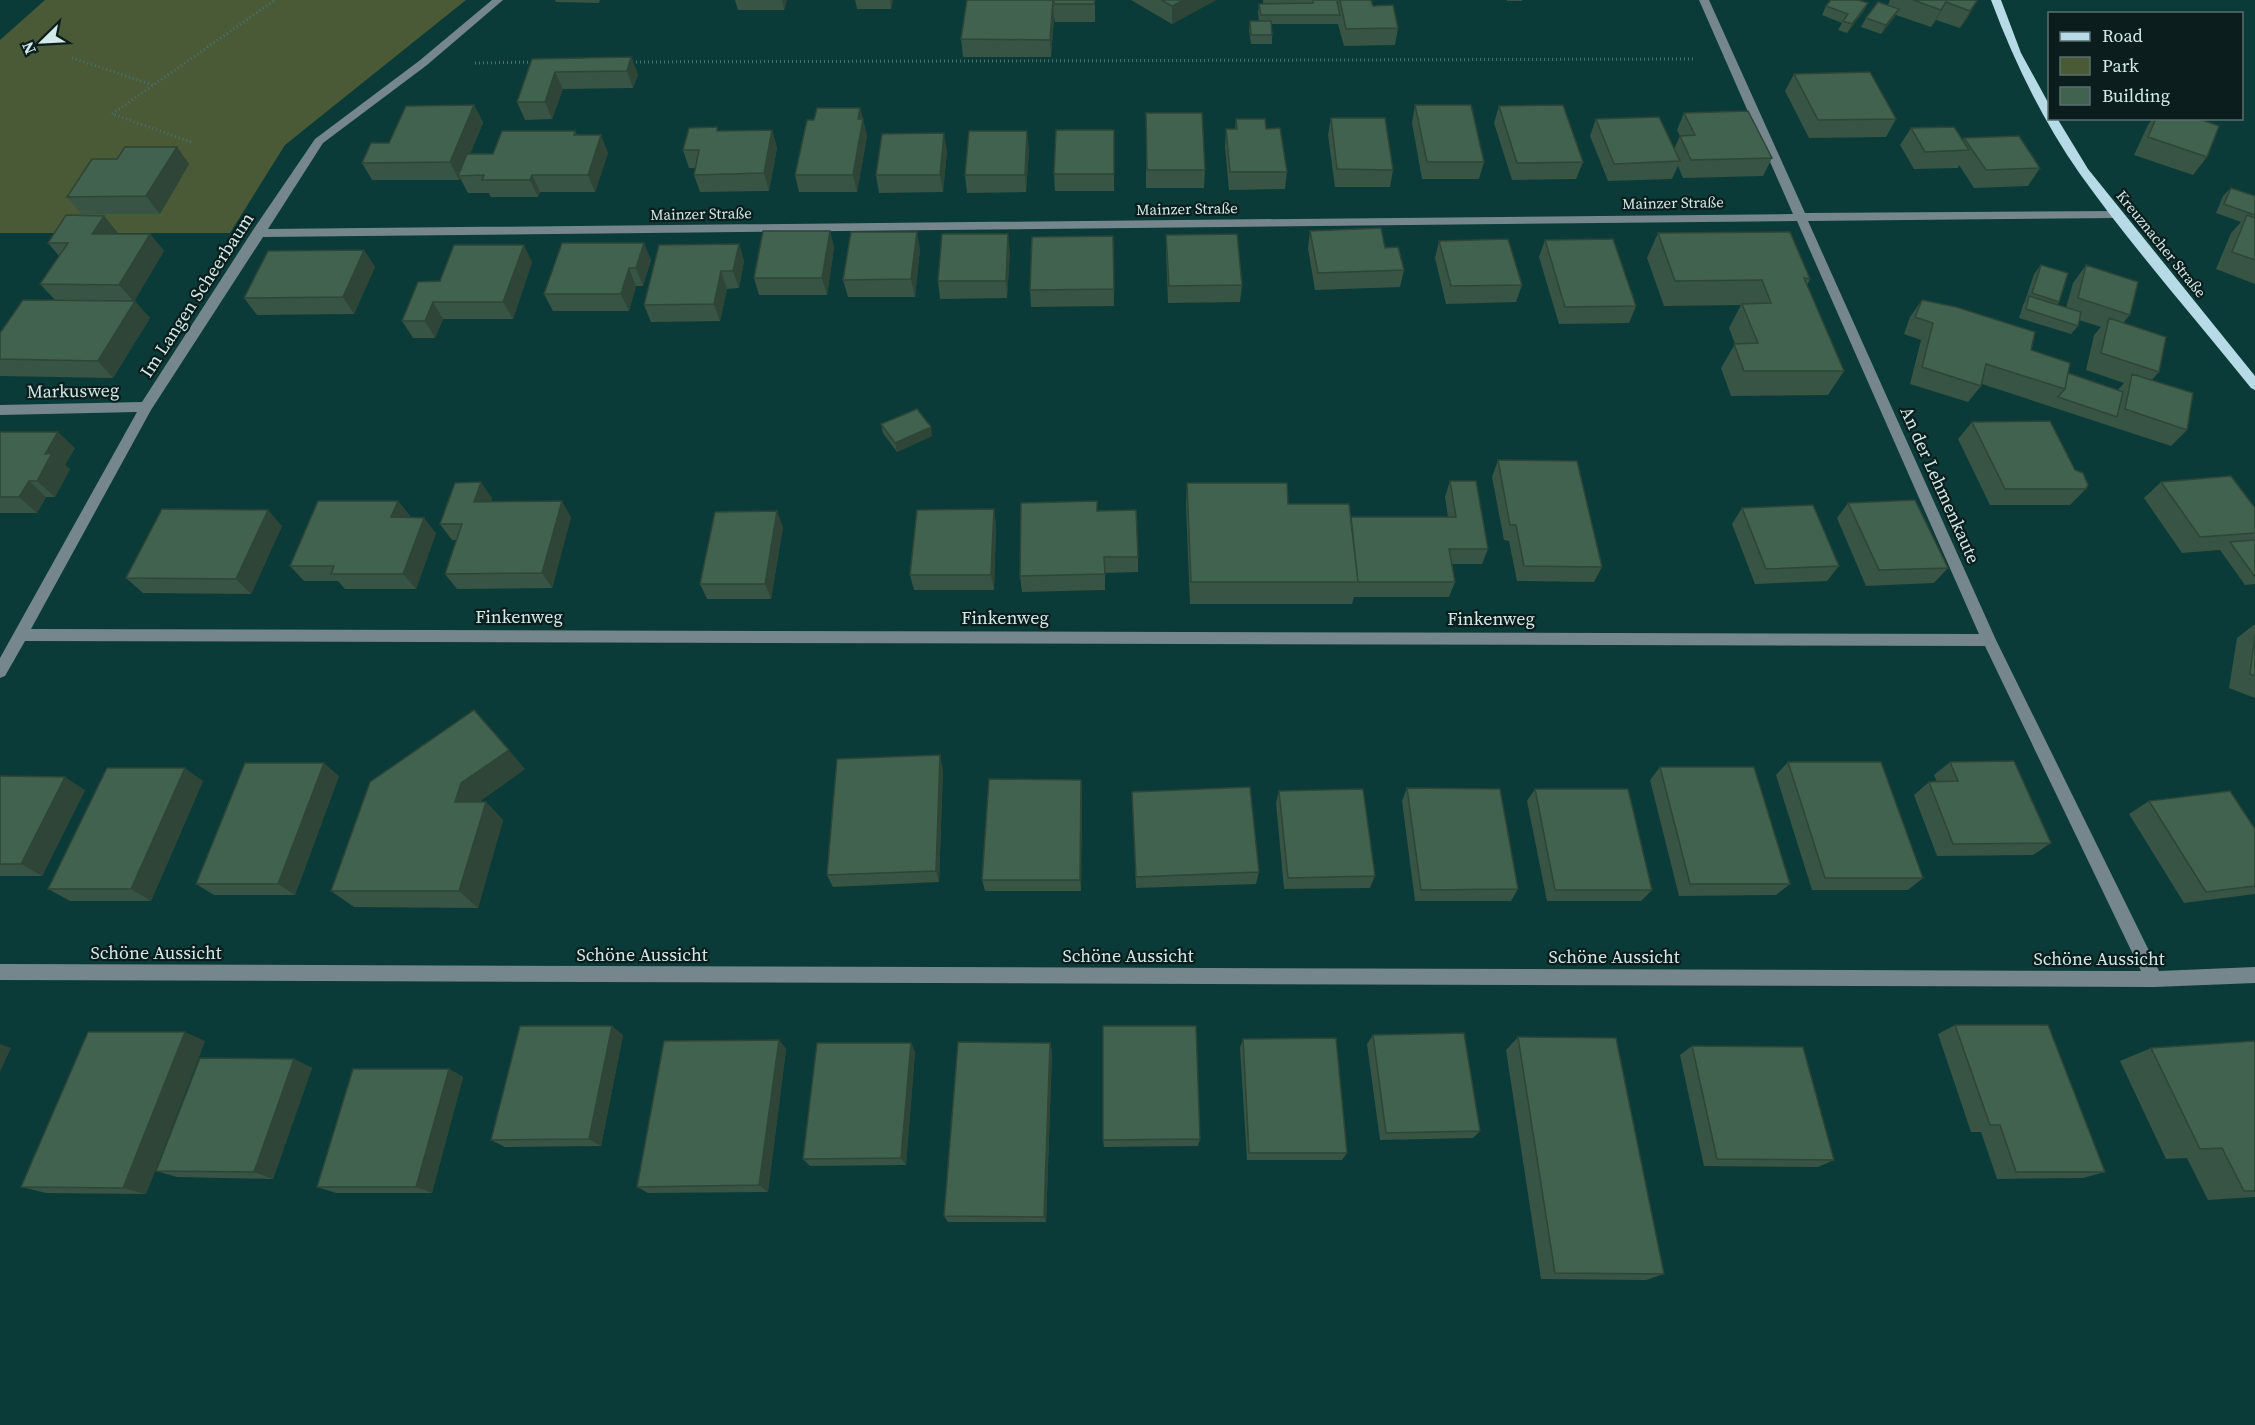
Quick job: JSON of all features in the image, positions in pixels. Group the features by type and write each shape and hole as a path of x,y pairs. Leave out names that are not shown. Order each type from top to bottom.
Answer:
{"main road":[{"name":"Kreuznacher Straße","path":"1996,0 2016,53 2048,114"},
{"name":"Kreuznacher Straße","path":"2051,120 2084,171 2117,214 2255,385"}],"street":[{"name":"Im Langen Scheerbaum","path":"0,672 146,407 257,233 319,141 423,63 498,0"},
{"name":"An der Lehmenkaute","path":"1704,0 1989,640 2154,979"},
{"name":"Mainzer Straße","path":"257,233 2117,214"},
{"name":"Markusweg","path":"0,410 146,407"},
{"name":"Finkenweg","path":"21,635 1989,640"},
{"name":"Schöne Aussicht","path":"0,972 2154,979 2255,975"}],"path":[{"path":"191,142 112,114 275,0"},
{"path":"72,58 154,85"},
{"path":"627,62 1729,58"},
{"path":"423,63 543,62"}],"green space":[{"path":"45,0 466,0 285,145 230,233 0,233 0,40"}],"building":[{"path":"967,0 1053,0 1050,40 961,39"},
{"path":"1053,0 1095,0 1094,4 1055,4"},
{"path":"1161,0 1184,0 1172,6"},
{"path":"1313,0 1340,0 1337,2 1340,15 1261,15 1259,4 1313,3"},
{"path":"1340,0 1371,0 1373,6 1393,5 1398,28 1346,29"},
{"path":"1831,0 1858,0 1868,3 1852,24 1843,21 1848,14 1826,6"},
{"path":"1913,0 1977,1 1970,11 1946,2 1941,10"},
{"path":"1878,2 1899,9 1886,25 1866,18"},
{"path":"1250,21 1271,21 1272,35 1251,35"},
{"path":"631,57 627,71 555,72 545,102 517,102 532,59"},
{"path":"1870,72 1896,119 1818,120 1794,74"},
{"path":"474,105 450,162 362,163 371,143 389,143 406,106"},
{"path":"1415,105 1471,105 1484,162 1427,162"},
{"path":"1563,105 1583,162 1517,163 1499,106"},
{"path":"817,108 860,108 858,119 863,119 853,175 795,175 807,120 814,120"},
{"path":"1748,111 1772,158 1691,160 1680,136 1695,135 1684,113"},
{"path":"1146,113 1202,113 1205,170 1147,170"},
{"path":"1659,117 1680,161 1614,164 1596,119"},
{"path":"1331,118 1385,118 1393,170 1337,169"},
{"path":"1236,119 1265,119 1266,129 1280,128 1287,172 1230,172 1226,129 1237,129"},
{"path":"2155,120 2202,120 2219,126 2207,157 2148,137"},
{"path":"717,127 717,131 772,130 764,173 694,175 699,150 683,150 689,128"},
{"path":"1954,127 1969,150 1925,152 1911,128"},
{"path":"1056,130 1114,130 1114,174 1054,174"},
{"path":"502,131 575,131 574,135 601,135 588,175 532,175 530,180 482,180 484,175 458,176 467,154 493,154"},
{"path":"969,131 1027,131 1025,175 965,175"},
{"path":"944,133 940,175 876,175 882,134"},
{"path":"2019,136 2040,168 1986,170 1964,138"},
{"path":"125,147 177,147 146,196 67,197 92,159 117,159"},
{"path":"2231,188 2255,196 2255,215 2224,204"},
{"path":"66,215 104,216 92,234 150,234 119,285 40,284 68,243 48,243"},
{"path":"2247,215 2255,218 2255,260 2232,252"},
{"path":"1381,228 1385,248 1398,247 1404,270 1318,273 1310,231"},
{"path":"763,231 830,231 822,278 754,278"},
{"path":"851,232 917,232 911,279 843,280"},
{"path":"1790,232 1810,279 1804,278 1844,371 1744,371 1734,344 1758,343 1742,304 1771,303 1762,280 1675,281 1658,233"},
{"path":"942,234 1008,234 1006,281 938,281"},
{"path":"1237,234 1242,285 1169,286 1166,235"},
{"path":"1113,236 1114,289 1030,290 1032,237"},
{"path":"1508,239 1522,285 1451,286 1439,241"},
{"path":"1613,239 1636,306 1565,307 1545,240"},
{"path":"562,243 644,243 636,268 629,268 621,294 544,294"},
{"path":"739,244 733,271 721,271 714,304 644,305 659,245"},
{"path":"454,245 524,245 503,302 433,302 425,321 402,321 418,282 440,281"},
{"path":"364,250 343,297 244,298 268,251"},
{"path":"2041,265 2068,273 2059,302 2032,293"},
{"path":"2086,265 2138,282 2130,315 2078,298"},
{"path":"2029,296 2081,312 2078,326 2026,309"},
{"path":"23,300 135,301 98,361 0,359 0,333"},
{"path":"1922,300 1956,307 2035,332 2031,350 2070,363 2065,389 1986,364 1981,386 1922,367 1933,323 1915,317"},
{"path":"2109,318 2166,337 2159,372 2101,353"},
{"path":"2068,373 2123,392 2117,417 2058,397 2065,389"},
{"path":"2132,374 2193,393 2187,430 2125,409"},
{"path":"917,409 931,427 895,443 881,424"},
{"path":"2050,421 2075,470 2083,473 2088,485 2086,489 2005,489 1972,422"},
{"path":"0,432 58,432 45,454 52,453 37,481 29,481 19,497 0,497"},
{"path":"1498,460 1577,461 1602,567 1524,566 1516,525 1510,525"},
{"path":"2231,476 2255,508 2255,533 2200,537 2161,482"},
{"path":"1450,481 1476,481 1488,549 1449,549 1455,582 1358,582 1351,517 1456,517"},
{"path":"481,482 474,502 562,501 542,573 445,574 462,524 440,524 455,483"},
{"path":"1187,483 1287,483 1288,504 1349,504 1358,582 1191,582"},
{"path":"1915,500 1948,568 1879,570 1848,503"},
{"path":"318,501 398,501 391,517 424,518 403,574 331,574 334,566 290,566"},
{"path":"1097,501 1097,511 1136,510 1138,557 1104,557 1105,574 1020,576 1021,503"},
{"path":"1813,505 1839,566 1766,569 1742,508"},
{"path":"162,509 268,510 236,579 126,578"},
{"path":"994,509 991,575 910,575 917,510"},
{"path":"777,511 765,584 700,584 715,512"},
{"path":"2255,540 2255,577 2230,542"},
{"path":"2255,634 2255,676 2250,674"},
{"path":"474,710 509,750 461,783 455,802 486,802 459,891 331,891 370,782"},
{"path":"940,755 936,871 827,875 837,759"},
{"path":"2014,761 2051,843 1953,844 1929,782 1958,781 1950,762"},
{"path":"1788,762 1881,762 1923,878 1825,878"},
{"path":"245,763 324,763 278,884 196,884"},
{"path":"1660,767 1754,767 1790,884 1690,884"},
{"path":"107,768 185,768 131,889 48,889"},
{"path":"0,776 65,777 21,864 0,864"},
{"path":"989,779 1081,780 1080,880 982,880"},
{"path":"1250,787 1259,872 1136,877 1132,792"},
{"path":"1407,788 1500,789 1518,889 1421,890"},
{"path":"1363,789 1375,876 1288,878 1279,791"},
{"path":"1535,789 1628,789 1652,890 1555,890"},
{"path":"2230,791 2255,829 2255,886 2206,892 2149,801"},
{"path":"1955,1025 2048,1025 2105,1172 2016,1172 2000,1125 1990,1125"},
{"path":"520,1026 612,1026 589,1139 491,1140"},
{"path":"1103,1026 1196,1026 1200,1139 1103,1140"},
{"path":"88,1032 185,1032 123,1188 21,1187"},
{"path":"1464,1033 1480,1131 1386,1133 1373,1035"},
{"path":"1518,1037 1616,1038 1664,1274 1555,1273"},
{"path":"1336,1038 1347,1153 1249,1153 1243,1039"},
{"path":"779,1040 759,1185 637,1187 664,1041"},
{"path":"2255,1041 2255,1191 2244,1191 2222,1148 2200,1149 2151,1048"},
{"path":"958,1042 1050,1043 1044,1217 944,1216"},
{"path":"817,1043 911,1043 901,1158 803,1159"},
{"path":"1692,1046 1803,1047 1834,1160 1717,1159"},
{"path":"200,1058 294,1059 254,1172 156,1171"},
{"path":"353,1069 449,1069 416,1187 317,1187"}]}
